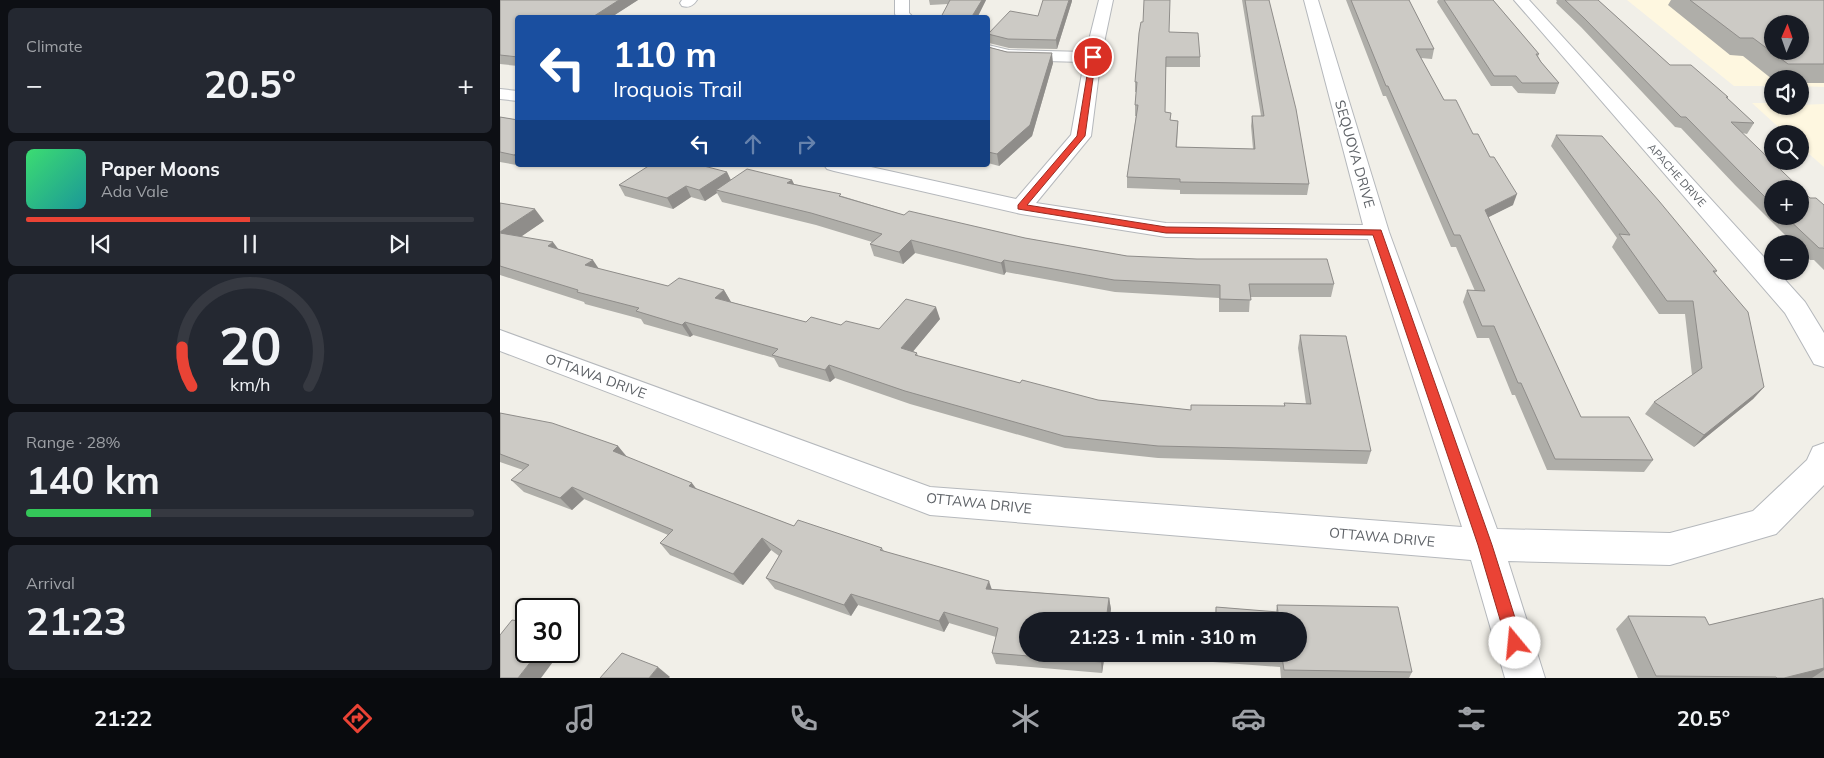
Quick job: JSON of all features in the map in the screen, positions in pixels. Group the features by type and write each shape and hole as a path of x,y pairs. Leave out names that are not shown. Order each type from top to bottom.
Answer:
{"street":[{"path":"902,0 903,15"},
{"path":"1021,207 1081,136 1093,57 1106,0"},
{"name":"SEQUOYA DRIVE","path":"1311,0 1377,232 1485,545 1525,678"},
{"name":"APACHE DRIVE","path":"1521,0 1796,308 1824,358"},
{"path":"990,50 1009,54 1093,57"},
{"path":"500,94 515,96"},
{"path":"843,167 1021,207 1166,230 1377,232"},
{"name":"OTTAWA DRIVE","path":"500,340 930,500 1485,545"},
{"path":"1485,545 1670,549 1764,523 1820,467 1824,456"}],"shaded area":[{"path":"1627,0 1824,0 1824,87 1809,86 1809,70 1764,70 1764,86 1734,86"},
{"path":"1752,103 1764,103 1764,114"},
{"path":"1824,104 1824,167 1809,154 1809,125 1776,125 1765,115 1809,115 1809,105"}],"building":[{"path":"500,0 619,0 596,15 515,15 515,57 500,55"},
{"path":"950,0 982,0 973,15 942,15"},
{"path":"1043,0 1069,0 1056,40 1008,39 990,34 990,32 1010,11 1038,16"},
{"path":"1144,0 1170,0 1169,32 1198,33 1200,57 1166,57 1165,112 1171,113 1170,120 1178,121 1176,147 1255,149 1252,116 1264,116 1245,0 1269,0 1296,109 1309,184 1180,182 1180,179 1127,177 1138,105 1135,105 1137,82 1135,82"},
{"path":"1351,0 1409,0 1434,49 1416,49 1444,100 1456,100 1473,134 1478,134 1490,157 1494,157 1517,194 1485,210 1581,417 1629,417 1653,460 1555,459 1521,383 1518,383 1494,326 1482,326 1467,290 1485,291 1460,235 1454,235 1388,86 1386,86"},
{"path":"1444,0 1493,0 1539,54 1536,54 1559,83 1522,83 1516,76 1494,76"},
{"path":"1565,0 1598,0 1670,65 1691,65 1728,97 1726,97 1754,123 1731,122 1764,154 1764,170 1781,170 1791,180 1764,180 1764,196 1686,117 1681,117"},
{"path":"1690,0 1824,0 1824,64 1788,64 1783,60 1809,60 1809,15 1764,15 1764,46 1753,38 1740,38"},
{"path":"990,48 1007,52 1052,53 1030,125 997,154 990,152"},
{"path":"500,117 515,120 515,154 500,152"},
{"path":"1556,135 1602,136 1659,201 1717,271 1713,271 1748,312 1764,387 1704,435 1654,402 1702,368 1693,301 1667,301 1619,234 1630,235"},
{"path":"647,167 708,167 727,172 699,190 686,186 667,198 619,185"},
{"path":"747,169 792,180 787,183 841,194 839,196 904,215 909,211 1025,238 1127,256 1197,259 1327,259 1334,284 1249,284 1251,300 1220,299 1220,285 1114,280 1004,260 1001,263 911,240 899,252 870,244 882,234 811,213 716,190"},
{"path":"1809,197 1816,198 1824,205 1824,249 1819,248 1809,239 1809,235 1805,235 1795,225 1809,225"},
{"path":"500,203 535,209 500,232"},
{"path":"500,233 553,242 548,246 593,260 585,265 668,286 679,278 724,290 715,298 806,322 811,317 841,325 846,321 879,329 906,299 936,307 901,348 917,353 915,355 1020,383 1022,380 1098,400 1191,410 1191,405 1285,406 1284,403 1311,404 1300,335 1346,336 1371,451 1158,446 1064,436 905,391 829,365 825,370 772,355 778,349 685,322 682,325 636,311 639,308 577,292 578,290 500,266"},
{"path":"500,413 552,423 618,446 613,451 692,483 689,486 794,526 798,520 882,548 880,550 989,581 986,589 1109,598 1107,612 1019,612 1019,655 992,653 998,628 944,612 939,621 851,594 844,605 766,578 782,551 762,538 733,574 660,543 673,530 572,487 560,498 511,480 529,465 500,454"},
{"path":"1823,598 1824,668 1784,678 1656,676 1628,616 1705,617 1709,625"},
{"path":"1277,605 1398,607 1412,672 1284,670 1283,662 1307,662 1307,612 1278,612"},
{"path":"1216,607 1278,612 1216,612"},
{"path":"512,620 515,620 515,663 530,663 518,678 500,678 500,635"},
{"path":"622,653 658,667 649,678 600,678"}],"route":[{"path":"1093,57 1081,136 1021,207 1166,230 1377,232 1485,545 1515,643"}]}
